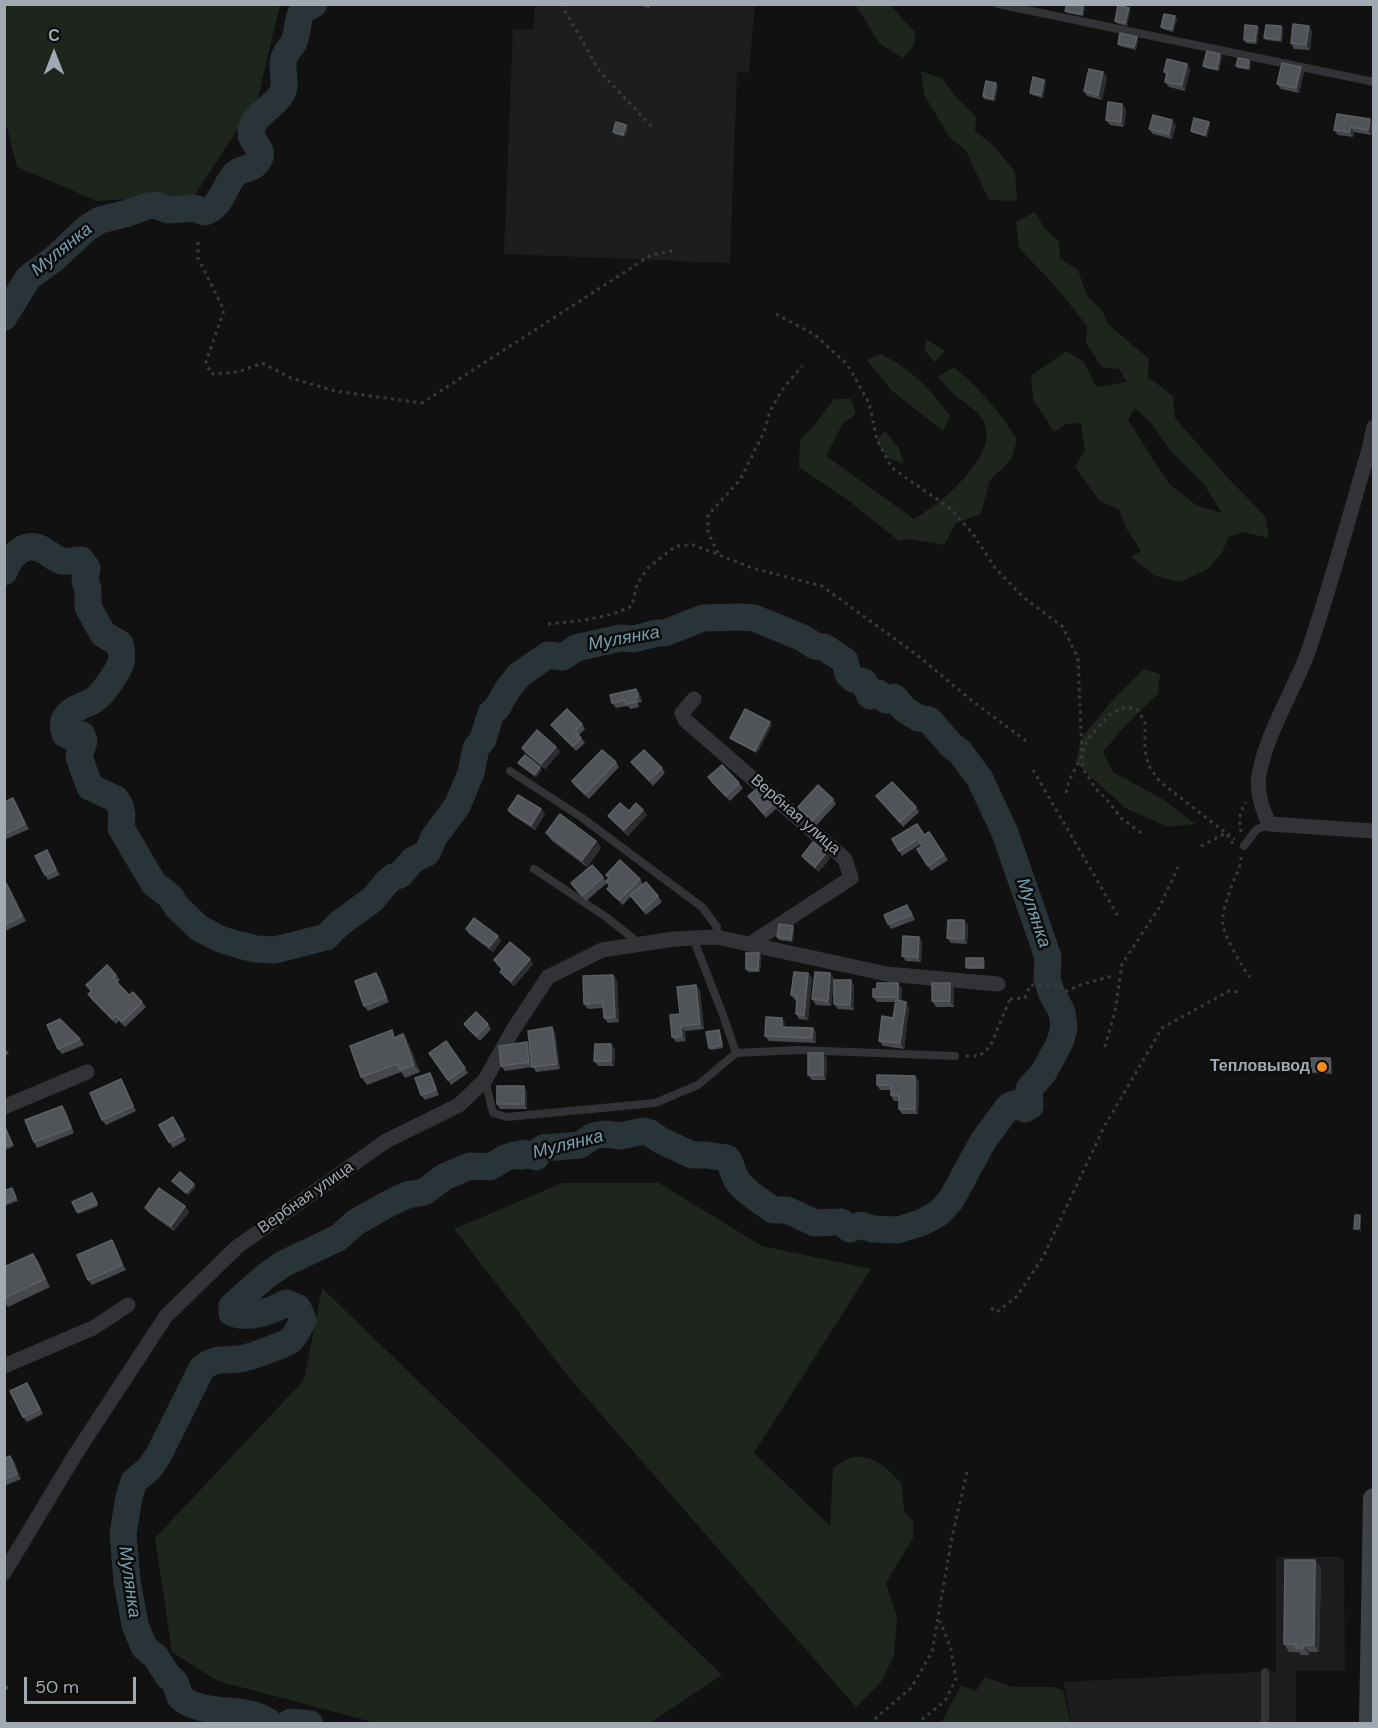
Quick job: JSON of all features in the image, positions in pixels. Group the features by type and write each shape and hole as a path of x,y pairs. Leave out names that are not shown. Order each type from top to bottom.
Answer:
{"main road":[{"path":"1370,1724 1374,1499"}],"street":[{"path":"1374,427 1307,653 1268,743 1259,777 1262,808 1269,824 1374,831"},
{"name":"Вербная улица","path":"694,699 682,713 685,720 845,859 851,879 750,944"},
{"name":"Вербная улица","path":"4,1574 75,1455 166,1316 237,1247 386,1141 459,1105 485,1080 513,1030 548,977 602,950 716,937 886,974 998,984"},
{"path":"4,1107 87,1072"},
{"path":"4,1366 93,1328 128,1305"}],"lane":[{"path":"998,4 1374,82"},
{"path":"510,771 581,817 702,907 717,927 716,937"},
{"path":"1244,846 1256,830 1269,824"},
{"path":"534,869 606,917 640,944"},
{"path":"693,938 736,1053"},
{"path":"485,1080 493,1113 507,1117 655,1103 698,1085 736,1053 798,1050 955,1056"},
{"path":"1265,1672 1265,1724"}],"path":[{"path":"561,4 600,72 654,129"},
{"path":"198,242 198,258 224,310 206,362 211,374 238,372 262,363 291,378 335,391 422,403 651,255 676,250"},
{"path":"776,314 815,335 847,364 869,403 877,440 892,468 951,509 973,534 995,568 1023,597 1062,626 1078,658 1083,770 1121,818 1141,832"},
{"path":"718,554 708,533 708,514 740,480 764,432 770,411 782,390 802,366"},
{"path":"548,624 595,620 617,614 632,606 638,584 648,568 675,546 694,545 752,568 822,586 917,655 971,700 1026,741"},
{"path":"1065,797 1087,740 1109,715 1125,707 1138,710 1145,723 1145,751 1149,766 1160,782 1244,846"},
{"path":"1033,770 1119,918"},
{"path":"1244,846 1239,819 1240,811 1259,777"},
{"path":"1201,846 1226,832"},
{"path":"1226,832 1241,858 1238,875 1224,908 1223,926 1239,961 1250,977"},
{"path":"1105,1047 1115,1011 1122,964 1159,908 1178,867"},
{"path":"955,1056 979,1056 990,1047 1010,999 1025,998 1030,985 1059,985 1065,992 1112,976"},
{"path":"991,1308 997,1312 1017,1296 1028,1282 1043,1257 1104,1127 1162,1028 1229,991 1241,992"},
{"path":"869,1724 910,1688 932,1652 952,1537 967,1472"},
{"path":"916,1724 945,1701 956,1679 951,1649 939,1619"}],"shaded area":[{"path":"4,5 280,5 258,98 195,195 97,201 17,167 5,119"},
{"path":"535,5 755,5 749,73 737,72 730,263 504,254 513,29 533,30"},
{"path":"856,5 890,5 915,32 914,45 903,58 879,43"},
{"path":"921,71 943,79 955,96 976,117 975,131 993,145 1015,172 1017,201 989,200 966,151 949,137 924,94"},
{"path":"1035,212 1045,229 1059,241 1060,258 1078,270 1087,296 1101,309 1109,325 1149,359 1148,377 1173,396 1175,418 1265,516 1269,538 1243,532 1228,537 1223,551 1208,569 1180,582 1155,576 1131,557 1141,551 1126,528 1119,510 1099,500 1075,467 1085,450 1081,423 1065,424 1054,432 1033,399 1031,376 1066,351 1084,362 1096,387 1127,382 1119,369 1102,367 1086,343 1087,326 1057,288 1019,248 1016,222","holes":["1135,408 1153,425 1168,448 1203,483 1222,513 1196,505 1169,484 1128,420"]},
{"path":"926,339 945,351 935,362 925,351"},
{"path":"881,354 912,374 942,405 950,416 943,431 891,390 867,360"},
{"path":"954,367 988,401 1017,439 1011,460 990,480 981,514 956,523 944,545 910,539 899,541 844,497 799,467 800,440 814,426 834,399 851,399 856,414 843,423 826,456 914,519 925,512 966,476 977,462 984,447 986,432 982,419 938,377"},
{"path":"885,431 899,448 904,464 886,457 877,440"},
{"path":"1144,669 1160,674 1158,694 1125,726 1103,752 1113,772 1164,800 1195,824 1168,827 1125,808 1076,763 1081,739 1116,696"},
{"path":"562,1183 659,1183 762,1246 871,1269 754,1453 830,1526 833,1468 843,1461 854,1457 869,1458 881,1464 902,1484 904,1510 913,1522 913,1538 886,1583 897,1617 894,1655 881,1682 856,1707 572,1381 454,1229"},
{"path":"322,1288 722,1675 650,1723 380,1724 218,1681 172,1652 155,1538 304,1380"},
{"path":"1276,1557 1337,1557 1344,1560 1345,1671 1296,1671 1296,1723 1072,1723 1063,1682 1276,1671"},
{"path":"985,1677 1012,1687 1053,1687 1063,1690 1071,1723 941,1723 961,1685 976,1691"}],"building":[{"path":"1067,4 1083,5 1082,14 1065,11"},
{"path":"1118,5 1129,8 1125,23 1115,21"},
{"path":"1164,14 1175,16 1172,29 1161,27"},
{"path":"1293,24 1309,26 1306,45 1291,43"},
{"path":"1245,25 1257,26 1255,41 1244,40"},
{"path":"1266,25 1281,26 1280,39 1264,38"},
{"path":"1120,33 1137,37 1134,47 1118,44"},
{"path":"1207,51 1220,54 1217,69 1203,66"},
{"path":"1238,58 1249,60 1248,68 1236,66"},
{"path":"1167,59 1187,64 1182,85 1165,82 1167,72 1164,72"},
{"path":"1282,63 1301,67 1296,88 1277,84"},
{"path":"1089,69 1103,72 1098,95 1084,91"},
{"path":"1033,77 1044,80 1041,95 1030,93"},
{"path":"986,81 996,83 993,99 983,96"},
{"path":"1108,102 1122,104 1121,122 1106,120"},
{"path":"1337,114 1370,119 1368,130 1350,127 1350,132 1334,130"},
{"path":"1153,115 1172,120 1169,134 1149,129"},
{"path":"1194,118 1209,122 1205,135 1191,131"},
{"path":"616,122 626,125 623,135 613,132"},
{"path":"636,689 638,697 635,698 636,702 626,704 625,700 612,703 610,695"},
{"path":"567,709 582,724 575,731 581,738 573,746 551,725"},
{"path":"745,709 770,722 755,751 730,738"},
{"path":"537,730 556,747 541,764 522,748"},
{"path":"602,750 616,762 585,794 572,781"},
{"path":"644,750 662,768 649,780 631,762"},
{"path":"525,755 540,767 534,775 518,763"},
{"path":"722,765 739,783 726,796 708,777"},
{"path":"892,782 916,807 900,822 876,796"},
{"path":"818,785 833,799 812,821 798,807"},
{"path":"759,787 774,803 763,813 748,796"},
{"path":"518,795 541,809 531,825 508,810"},
{"path":"13,798 25,824 4,834 4,802"},
{"path":"620,803 629,811 636,803 643,810 624,830 608,816"},
{"path":"560,814 596,841 582,860 546,833"},
{"path":"917,824 924,835 929,832 944,855 928,866 917,849 922,846 918,839 899,851 892,839"},
{"path":"813,842 826,853 815,867 802,856"},
{"path":"47,850 56,870 45,875 35,856"},
{"path":"620,860 640,879 619,900 607,889 610,886 606,881 609,878 606,875"},
{"path":"592,865 603,877 582,896 571,883"},
{"path":"646,882 658,896 643,910 630,895"},
{"path":"6,883 22,916 4,925 4,884"},
{"path":"907,905 911,915 888,924 884,915"},
{"path":"474,918 498,936 489,947 466,929"},
{"path":"948,920 964,920 964,939 947,938"},
{"path":"779,924 793,926 791,939 777,937"},
{"path":"903,936 919,937 918,957 902,956"},
{"path":"510,942 530,959 511,981 500,972 503,968 494,960"},
{"path":"746,953 759,953 758,970 746,969"},
{"path":"966,958 983,958 983,967 966,967"},
{"path":"107,965 116,975 113,978 129,995 133,992 142,1002 122,1022 116,1016 112,1019 88,994 92,991 86,985"},
{"path":"794,972 808,973 804,1015 796,1014 797,996 791,995"},
{"path":"815,972 830,973 828,1001 812,999"},
{"path":"376,973 386,997 364,1006 355,981"},
{"path":"613,975 615,1017 604,1018 603,1002 584,1004 583,976"},
{"path":"834,980 851,980 850,1005 834,1004"},
{"path":"877,983 898,983 898,997 873,997 873,989 877,989"},
{"path":"932,983 950,983 950,1001 932,1001"},
{"path":"696,985 700,1024 681,1026 682,1036 672,1037 670,1015 680,1014 677,987"},
{"path":"896,1000 906,1002 900,1043 879,1041 882,1016 893,1018"},
{"path":"476,1012 488,1024 476,1036 464,1024"},
{"path":"766,1017 782,1018 782,1027 813,1028 812,1038 765,1036"},
{"path":"60,1019 80,1039 58,1049 47,1025"},
{"path":"552,1027 557,1064 532,1067 528,1031"},
{"path":"392,1030 394,1038 403,1034 414,1065 400,1070 397,1064 361,1077 350,1046"},
{"path":"719,1030 722,1045 709,1048 706,1032"},
{"path":"446,1041 465,1068 448,1080 429,1053"},
{"path":"527,1042 529,1062 501,1066 499,1046"},
{"path":"595,1044 611,1044 611,1061 594,1061"},
{"path":"808,1053 823,1053 823,1075 808,1075"},
{"name":"Тепловывод","path":"1311,1058 1330,1058 1330,1071 1311,1071"},
{"path":"430,1073 436,1090 421,1095 415,1078"},
{"path":"877,1075 915,1076 915,1109 899,1109 899,1095 891,1095 891,1085 877,1085"},
{"path":"121,1079 133,1106 102,1120 90,1093"},
{"path":"497,1086 524,1086 524,1104 497,1104"},
{"path":"62,1106 71,1128 34,1142 25,1120"},
{"path":"173,1117 183,1135 169,1142 159,1125"},
{"path":"4,1125 12,1144 4,1146"},
{"path":"180,1172 194,1184 186,1193 172,1181"},
{"path":"12,1188 16,1198 4,1203 4,1191"},
{"path":"159,1188 185,1206 171,1226 145,1208"},
{"path":"92,1193 97,1203 77,1212 72,1202"},
{"path":"1355,1215 1360,1215 1359,1229 1354,1229"},
{"path":"112,1240 122,1265 88,1280 77,1255"},
{"path":"33,1254 45,1279 4,1298 4,1267"},
{"path":"27,1383 40,1409 23,1417 10,1391"},
{"path":"10,1456 17,1474 4,1479 4,1459"},
{"path":"1285,1560 1315,1560 1314,1645 1304,1645 1304,1648 1296,1648 1296,1644 1284,1644"}],"waterway":[{"name":"Мулянка","path":"4,317 28,278 55,258 87,228 100,220 155,205 169,210 194,208 204,212 210,210 218,202 235,174 256,164 260,153 251,136 253,126 282,93 285,56 294,42 302,11 314,4"},
{"name":"Мулянка","path":"4,572 15,555 31,547 45,551 62,561 81,560 87,568 85,581 88,588 88,607 103,634 120,644 122,660 113,677 97,697 75,709 66,717 63,725 65,734 82,735 84,741 79,757 90,787 116,799 122,814 121,828 154,884 170,896 177,907 199,928 220,939 256,949 275,950 326,937 339,924 373,899 387,882 400,875 413,860 427,853 434,837 457,806 471,773 476,748 483,739 491,713 497,708 519,675 548,655 563,657 576,648 620,638 634,639 665,633 703,618 754,618 803,638 815,646 824,647 845,661 848,674 853,679 864,682 870,696 878,693 886,700 894,697 904,709 918,718 929,720 960,752 980,779 1005,833 1048,957 1047,978 1051,992 1062,1012 1064,1028 1060,1042 1044,1072 1029,1089 1030,1106 1025,1109 1014,1104 1009,1106 983,1141 951,1200 939,1213 923,1222 898,1230 873,1229 860,1225 850,1229 841,1222 815,1223 787,1210 773,1210 755,1198 737,1180 727,1158 692,1155 643,1131 621,1136 605,1134 593,1136 580,1145 543,1148 536,1157 524,1153 522,1156 514,1155 490,1167 470,1166 444,1177 424,1192 407,1195 390,1203 356,1222 338,1238 283,1264 232,1306 232,1313 245,1316 267,1312 286,1303 298,1308 303,1320 295,1336 287,1342 242,1358 215,1361 202,1368 158,1456 149,1469 134,1481 123,1534 127,1581 135,1625 144,1647 156,1657 168,1676 175,1682 180,1697 201,1708 250,1714 271,1724"},
{"name":"Мулянка","path":"288,1724 291,1722 310,1724"}],"place":[{"name":"Тепловывод","path":"1322,1067"}]}
